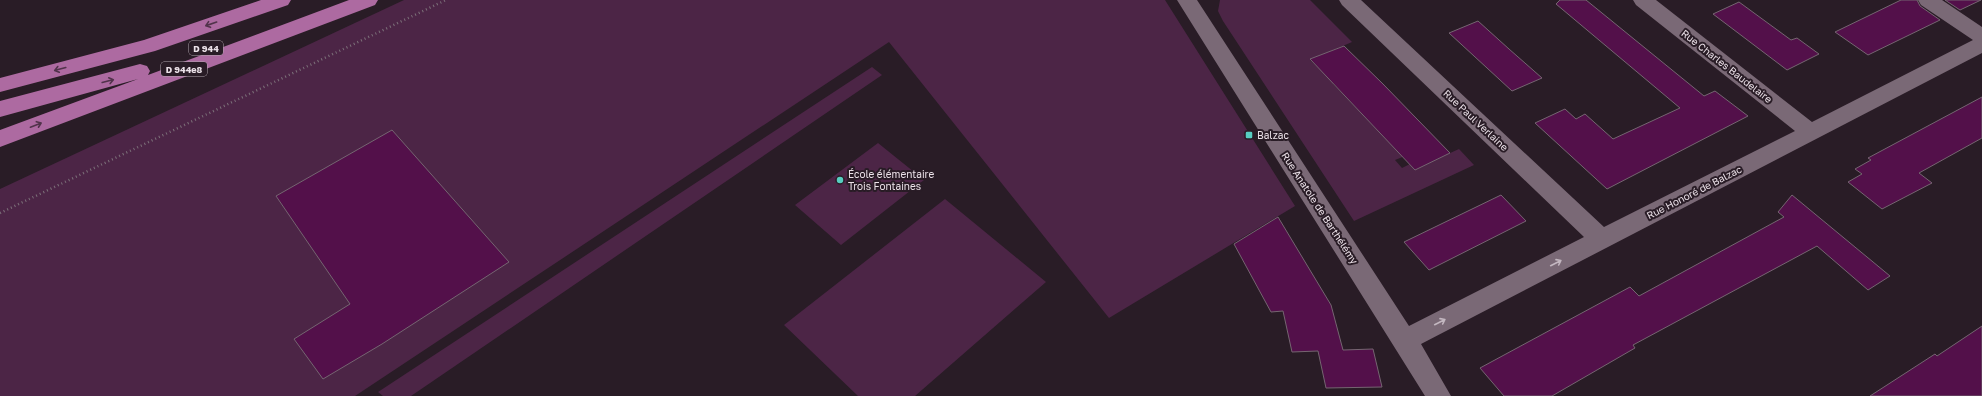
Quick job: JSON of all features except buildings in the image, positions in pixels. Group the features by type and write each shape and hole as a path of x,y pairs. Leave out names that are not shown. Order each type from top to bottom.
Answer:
{"highway":[{"name":"D 944","path":"0,85 148,46 281,0"},
{"name":"D 944","path":"0,109 124,77 301,16 341,0"},
{"name":"D 944e8","path":"0,139 368,0"}],"street":[{"name":"Rue Anatole de Barthélémy","path":"1186,0 1405,340 1439,396"},
{"name":"Rue Paul Verlaine","path":"1349,0 1602,240"},
{"name":"Rue Charles Baudelaire","path":"1643,0 1811,132"},
{"path":"1928,0 1982,36"},
{"name":"Rue Honoré de Balzac","path":"1405,340 1982,44"}],"path":[{"path":"0,213 446,0"}],"shaded area":[{"path":"404,0 1165,0 1295,206 1109,318 889,42 355,396 0,396 0,189"},
{"path":"1220,0 1310,0 1352,42 1310,60 1334,82 1333,84 1390,143 1405,156 1395,160 1402,168 1410,164 1415,169 1459,149 1474,165 1354,221 1223,21 1218,11"},
{"path":"872,67 882,75 411,396 383,396 378,392"},
{"path":"878,143 924,180 841,245 795,205"},
{"path":"945,199 1046,282 915,396 858,396 784,325"}],"place":[{"name":"Balzac","path":"1249,135"},
{"name":"École élémentaire Trois Fontaines","path":"840,180"}]}
